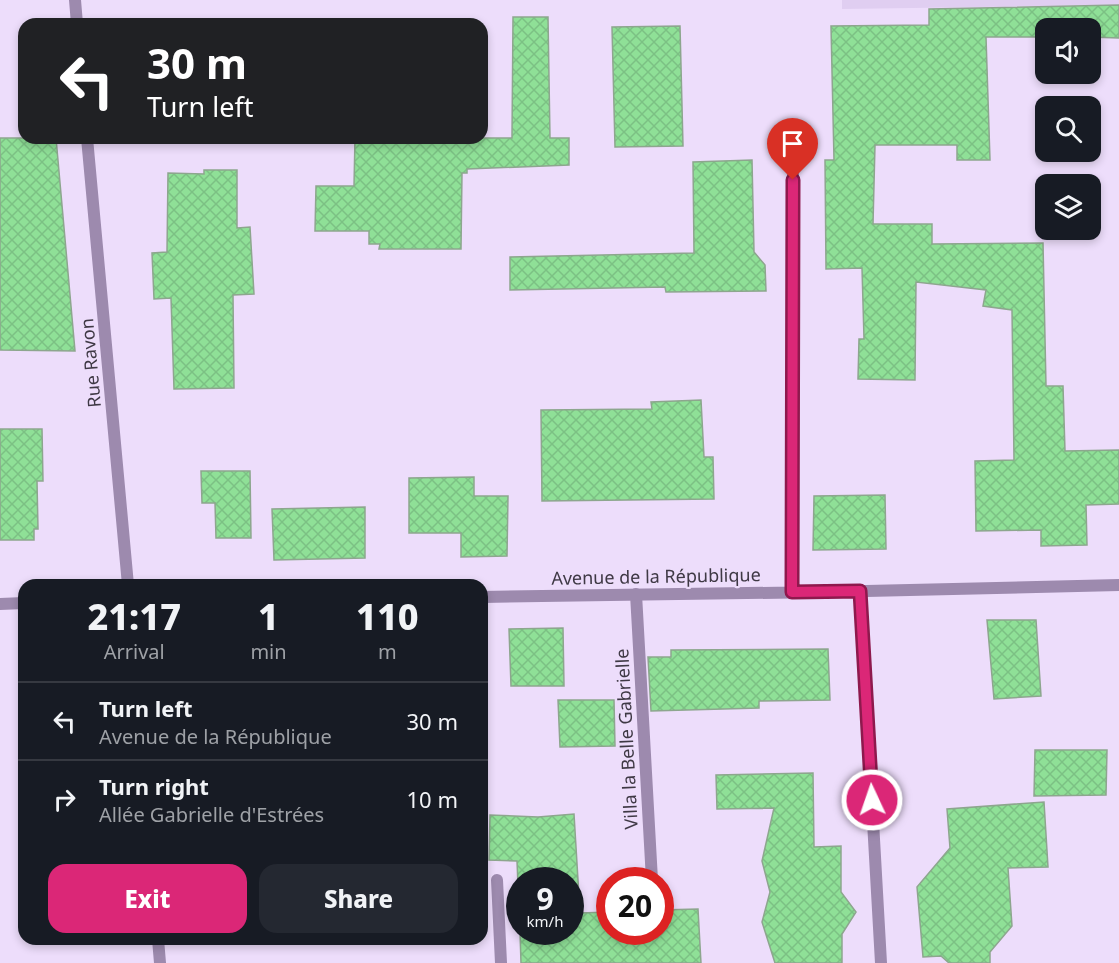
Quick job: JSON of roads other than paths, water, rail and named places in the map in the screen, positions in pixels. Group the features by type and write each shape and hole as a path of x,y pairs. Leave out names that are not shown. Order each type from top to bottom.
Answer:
{"street":[{"path":"75,0 76,18"},
{"name":"Rue Ravon","path":"88,144 127,579"},
{"path":"792,592 793,156"},
{"name":"Avenue de la République","path":"488,597 1119,585"},
{"path":"860,591 881,963"},
{"name":"Villa la Belle Gabrielle","path":"636,594 651,867"},
{"path":"0,604 18,603"},
{"path":"497,880 501,963"},
{"path":"158,945 160,963"}]}
